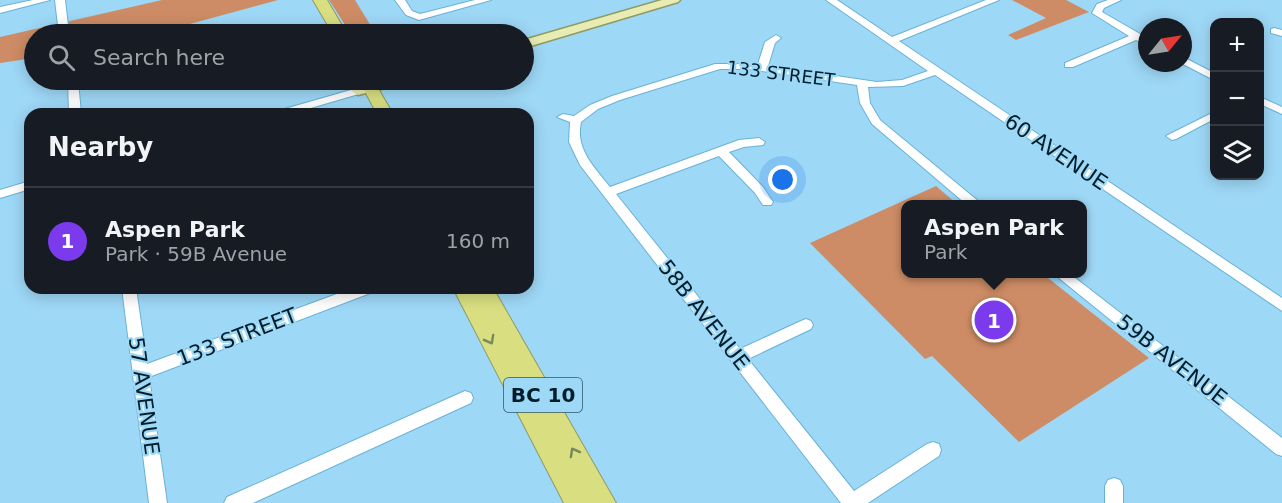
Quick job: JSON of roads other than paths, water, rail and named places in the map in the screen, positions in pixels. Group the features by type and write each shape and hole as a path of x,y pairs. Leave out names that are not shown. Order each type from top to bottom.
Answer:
{"highway":[{"path":"308,0 321,24"},
{"path":"320,0 334,24"},
{"path":"363,90 368,108"},
{"path":"366,90 381,108"},
{"name":"BC 10","path":"466,294 578,503"},
{"name":"BC 10","path":"486,294 603,503"}],"main road":[{"path":"534,41 674,0"}],"street":[{"path":"0,10 45,0"},
{"path":"60,0 63,24"},
{"path":"399,0 409,13 419,17 486,0"},
{"name":"60 AVENUE","path":"831,0 1282,305"},
{"path":"891,41 994,0"},
{"path":"1116,0 1097,10 1099,16 1137,36"},
{"path":"1069,65 1137,36"},
{"path":"762,69 770,42 776,38"},
{"name":"133 STREET","path":"570,119 606,102 701,70 731,65 862,85 896,85 936,72"},
{"path":"1192,65 1210,74"},
{"path":"862,85 865,103 876,122 969,200"},
{"path":"74,90 75,108"},
{"path":"295,108 344,90"},
{"path":"1264,102 1282,111"},
{"path":"1172,136 1210,117"},
{"name":"58B AVENUE","path":"570,119 577,152 838,489 852,503"},
{"path":"608,192 743,143 759,142"},
{"path":"721,151 759,190 767,202"},
{"path":"0,194 24,187"},
{"name":"59B AVENUE","path":"1067,278 1282,448"},
{"name":"57 AVENUE","path":"130,294 158,503"},
{"name":"133 STREET","path":"141,373 352,294"},
{"path":"737,357 806,325"},
{"path":"233,503 465,398"},
{"path":"852,503 933,450"}],"place":[{"name":"Aspen Park","path":"994,320"}]}
